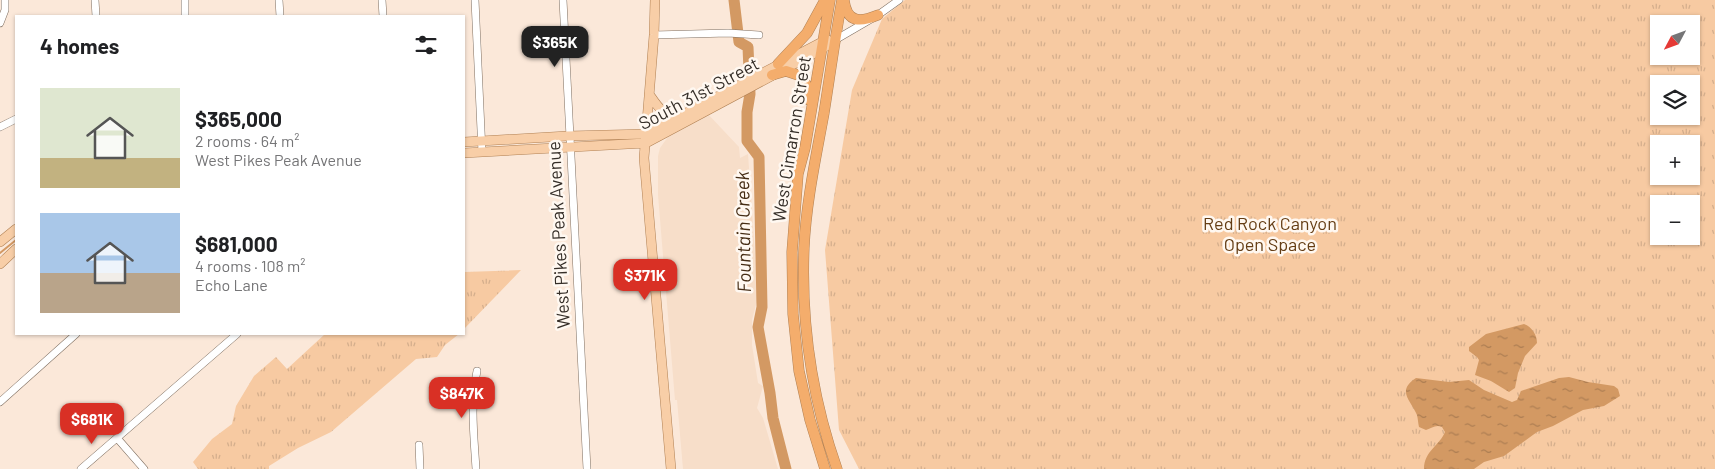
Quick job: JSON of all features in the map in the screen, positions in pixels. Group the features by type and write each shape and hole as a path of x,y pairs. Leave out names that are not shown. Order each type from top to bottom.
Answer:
{"highway":[{"path":"778,64 807,33 825,0"},
{"name":"West Cimarron Street","path":"825,469 802,388 796,353 792,276 793,231 798,174 805,148 830,0"},
{"path":"843,0 848,14 854,19 864,20 878,15"},
{"name":"West Cimarron Street","path":"837,469 822,422 814,388 808,351 804,267 806,223 843,0"},
{"path":"772,74 786,71 798,74 810,91 805,148"}],"main road":[{"path":"655,0 644,158 671,469"},
{"name":"South 31st Street","path":"465,153 570,147 646,139 761,77 778,64 835,40"},
{"name":"South 31st Street","path":"761,77 772,74 823,45"},
{"name":"South 31st Street","path":"646,139 680,116 737,90"},
{"path":"649,94 659,108 667,114 680,116"},
{"path":"465,142 570,136 646,139"},
{"path":"0,242 15,230"},
{"path":"0,264 15,251"}],"street":[{"path":"0,23 5,0"},
{"path":"95,0 96,15"},
{"path":"185,0 185,15"},
{"path":"279,0 280,15"},
{"path":"382,0 383,15"},
{"path":"475,0 482,152"},
{"name":"West Pikes Peak Avenue","path":"563,0 587,469"},
{"name":"South 31st Street","path":"835,40 878,15 899,0"},
{"path":"654,35 729,33 759,35"},
{"path":"0,127 15,120"},
{"path":"0,402 75,335"},
{"path":"81,469 236,335"},
{"path":"476,469 472,408 477,371"},
{"path":"117,438 144,469"},
{"path":"419,446 420,469"}],"shaded area":[{"path":"707,113 739,147 740,158 748,154 758,297 752,320 752,345 758,383 763,386 757,408 763,418 778,469 683,469 677,400 675,400 658,195 658,156 660,148 670,134"}],"green space":[{"name":"Red Rock Canyon Open Space","path":"905,0 1715,0 1715,469 859,469 839,430 825,250 852,90 882,19"},
{"path":"521,270 465,328 465,272"},
{"path":"324,335 458,335 445,345 437,357 416,359 331,432 298,448 269,466 269,469 198,469 193,462 212,439 232,424 236,406 254,376 276,357 287,369"}],"water":[{"path":"1524,324 1534,332 1537,343 1525,356 1518,373 1515,388 1509,392 1491,381 1475,375 1479,360 1469,351 1469,347 1486,334"},
{"path":"1569,377 1614,386 1618,389 1620,396 1604,406 1583,410 1537,432 1504,456 1484,462 1474,469 1424,469 1429,453 1445,432 1440,426 1426,430 1419,427 1417,415 1406,391 1410,383 1416,378 1449,382 1469,380 1484,390 1512,402 1517,400 1521,391 1559,378"}],"waterway":[{"name":"Fountain Creek","path":"734,0 739,42 748,47 750,94 747,112 747,141 759,157 762,307 758,327 773,418 786,469"},
{"path":"0,253 15,241"}]}
